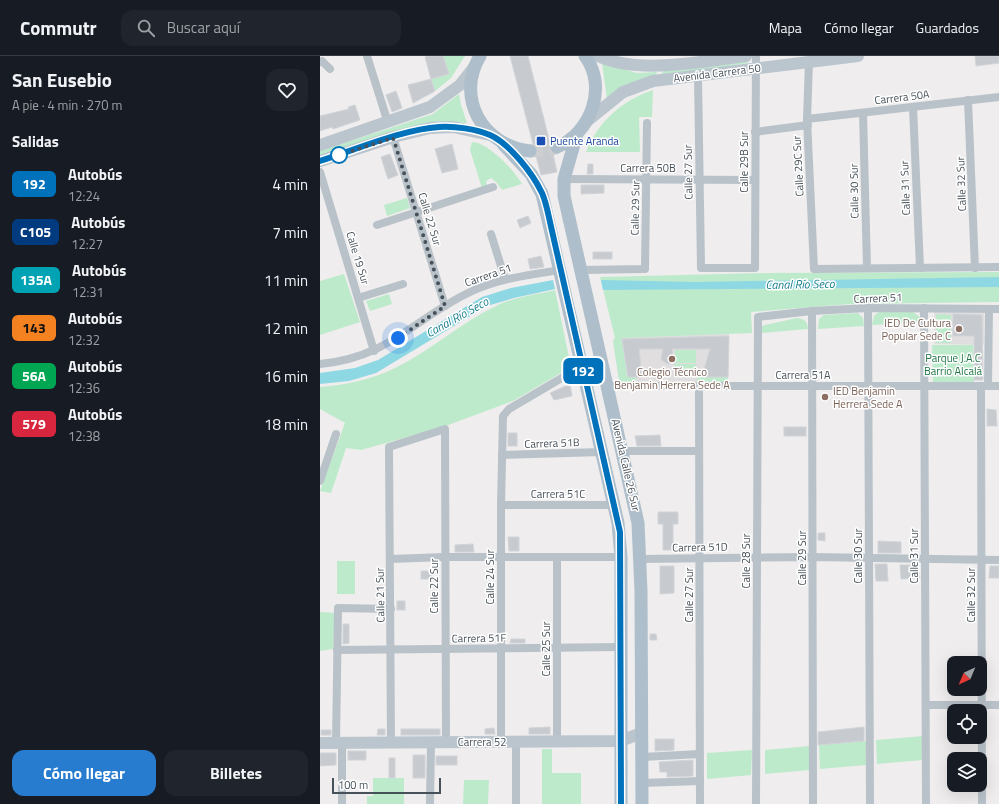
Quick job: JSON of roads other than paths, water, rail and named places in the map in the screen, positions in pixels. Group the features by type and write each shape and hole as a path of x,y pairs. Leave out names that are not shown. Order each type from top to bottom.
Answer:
{"main road":[{"path":"557,147 565,144 577,134 587,121 593,106 596,91 594,75 585,56"},
{"name":"Avenida Carrera 50","path":"598,56 618,63 642,66 698,59 746,56"},
{"name":"Avenida Carrera 50","path":"587,121 613,99 634,87 654,81 858,56"},
{"path":"320,145 419,113 444,99 460,85 477,61"},
{"path":"477,61 471,80 471,95 474,110 481,124 490,135 503,144 518,150 530,152"},
{"path":"320,161 393,138 440,127 470,130 490,135"},
{"name":"Avenida Calle 26 Sur","path":"577,134 564,179 564,196 638,518 641,558 642,804"},
{"name":"Avenida Calle 26 Sur","path":"503,144 531,174 542,194 620,532 621,804"},
{"name":"Carrera 52","path":"320,743 620,741 642,733"}],"street":[{"path":"367,56 388,123"},
{"name":"Calle 29B Sur","path":"755,268 756,56"},
{"path":"320,62 322,61 330,69"},
{"name":"Calle 29C Sur","path":"809,62 807,122 814,269 867,268"},
{"name":"Calle 27 Sur","path":"698,76 698,178 702,268 755,268"},
{"name":"Carrera 50A","path":"755,132 863,113 999,97"},
{"name":"Calle 32 Sur","path":"968,100 975,268"},
{"name":"Calle 31 Sur","path":"913,107 920,268"},
{"name":"Calle 30 Sur","path":"863,113 867,268"},
{"name":"Calle 29 Sur","path":"580,270 645,269 647,123"},
{"name":"Calle 22 Sur","path":"393,138 445,306"},
{"name":"Calle 19 Sur","path":"320,172 374,351"},
{"name":"Carrera 50B","path":"564,179 698,178 755,180"},
{"path":"377,226 493,187"},
{"path":"491,234 505,279"},
{"path":"867,268 999,267"},
{"name":"Carrera 51","path":"320,364 341,361 374,351 445,306 482,287 505,279 560,270"},
{"path":"358,298 403,284"},
{"name":"Calle 30 Sur","path":"868,308 870,804"},
{"name":"Carrera 51","path":"758,317 868,308 999,309"},
{"name":"Calle 31 Sur","path":"924,308 926,804"},
{"name":"Calle 32 Sur","path":"982,704 982,559 985,386 989,309"},
{"name":"Calle 29 Sur","path":"812,312 813,804"},
{"name":"Calle 28 Sur","path":"756,804 758,317"},
{"name":"Calle 24 Sur","path":"501,742 501,505 504,413 582,366"},
{"name":"Carrera 51A","path":"608,386 999,386"},
{"name":"Calle 27 Sur","path":"699,386 700,804"},
{"name":"Calle 22 Sur","path":"445,429 446,742"},
{"name":"Calle 21 Sur","path":"391,743 392,650 389,447 445,429"},
{"path":"320,481 336,434"},
{"path":"623,451 699,451"},
{"name":"Carrera 51B","path":"502,455 602,452"},
{"name":"Carrera 51C","path":"501,505 614,505"},
{"path":"390,559 445,557 621,557"},
{"name":"Calle 25 Sur","path":"556,557 557,741"},
{"name":"Carrera 51D","path":"641,558 869,557 999,560"},
{"path":"342,804 337,650 338,608 391,609"},
{"name":"Carrera 51F","path":"337,650 621,647"},
{"path":"987,705 999,705"},
{"path":"926,706 947,706"},
{"path":"430,804 431,742"},
{"path":"516,742 516,804"},
{"name":"Calle 32 Sur","path":"982,744 982,804"},
{"path":"642,757 700,754"},
{"path":"642,783 700,781"}],"water":[{"name":"Canal Río Seco","path":"999,277 999,287 603,290 601,280 695,282"},
{"name":"Canal Río Seco","path":"553,280 555,289 514,298 487,306 376,373 349,381 320,384 320,373 355,368 378,360 482,297 511,288"}],"tunnel":[{"path":"530,151 550,150 557,147"}],"place":[{"name":"Puente Aranda","path":"541,141"},
{"name":"IED De Cultura Popular Sede C","path":"959,329"},
{"name":"Colegio Técnico Benjamin Herrera Sede A","path":"672,359"},
{"name":"IED Benjamin Herrera Sede A","path":"825,397"}],"park label":[{"name":"Parque J.A.C Barrio Alcalá","path":"953,364"}]}
